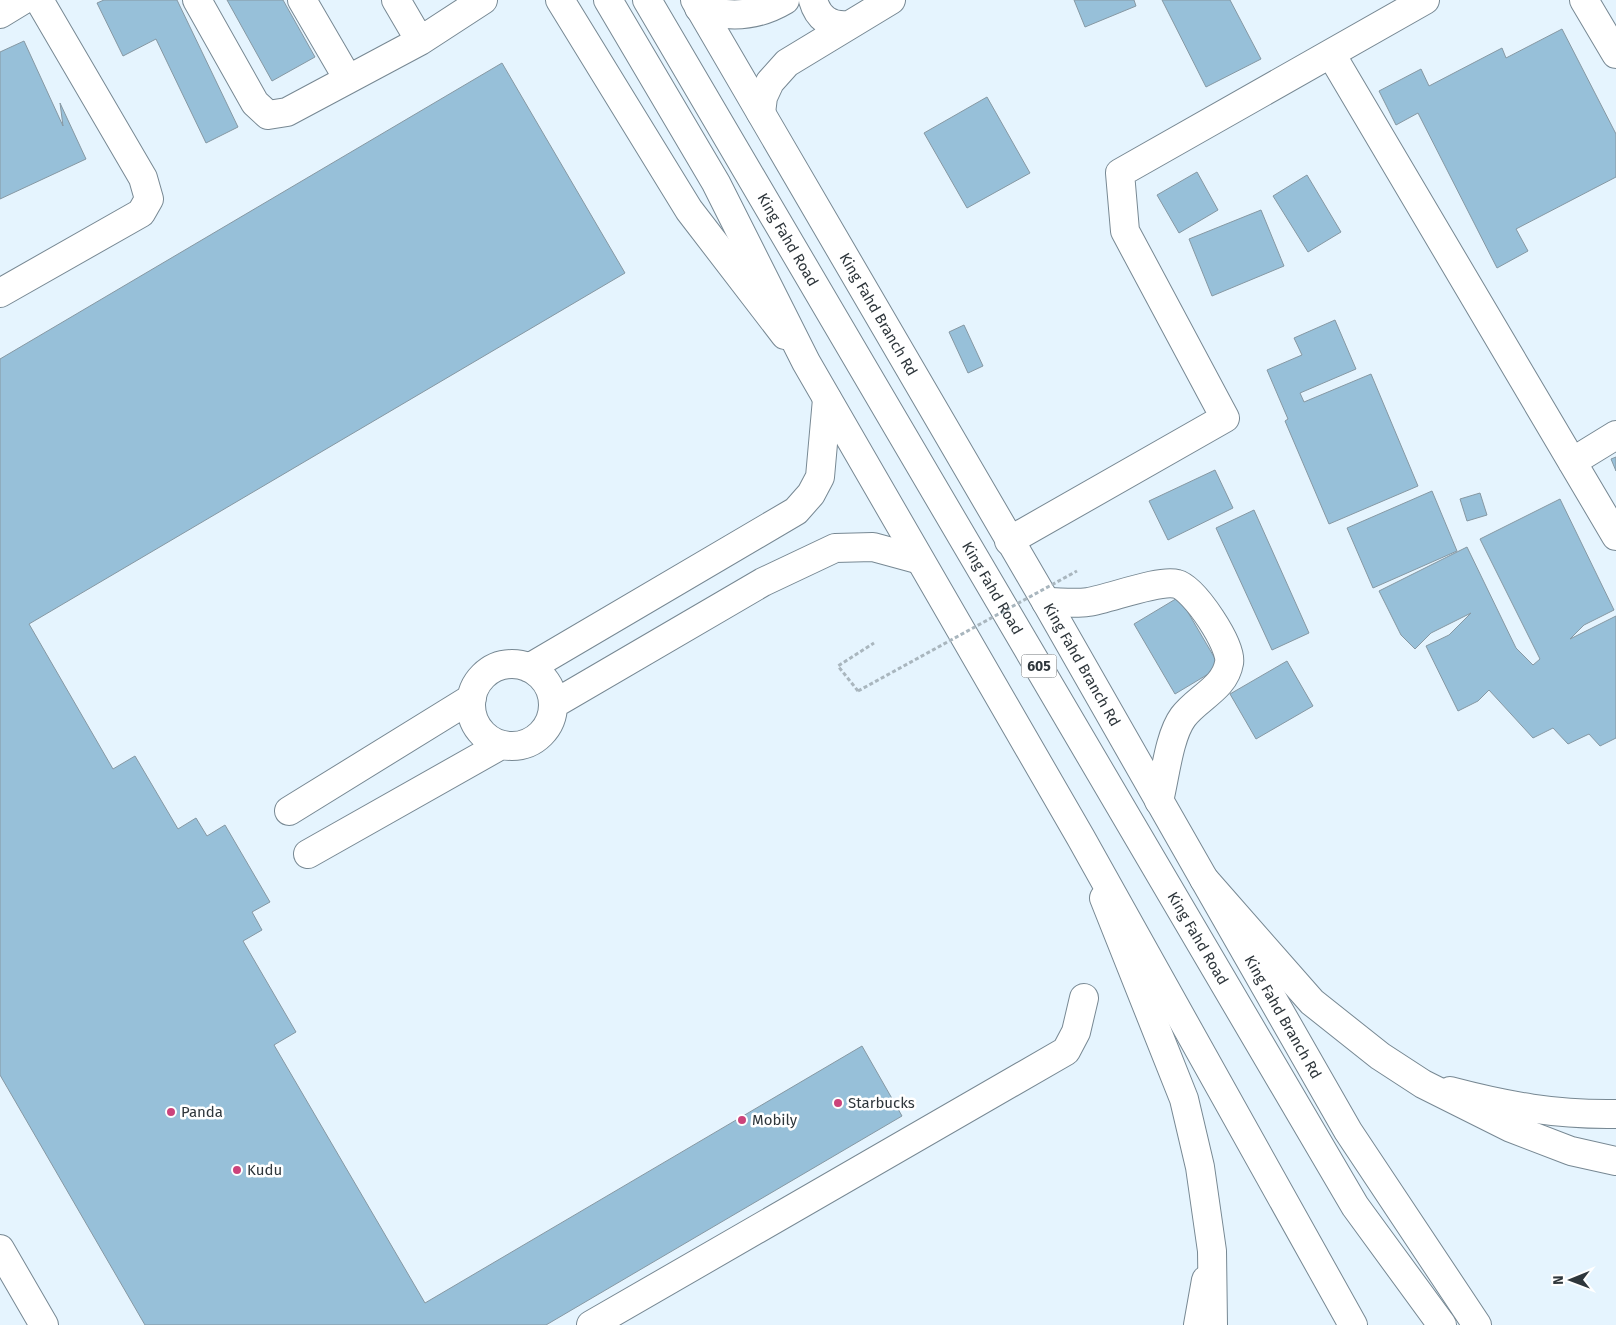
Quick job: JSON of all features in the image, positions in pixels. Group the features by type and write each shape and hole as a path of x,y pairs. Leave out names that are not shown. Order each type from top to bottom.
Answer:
{"main road":[{"path":"0,14 23,0"},
{"path":"0,293 141,213 149,199 143,178 39,0"},
{"path":"197,0 255,104 268,115 287,112 420,41 483,0"},
{"path":"302,0 348,79"},
{"path":"396,0 420,41"},
{"path":"560,0 689,210 806,362"},
{"path":"608,0 716,183 806,362 917,559 1081,838 1353,1325"},
{"name":"King Fahd Road","path":"647,0 1355,1206 1442,1325"},
{"path":"697,4 714,13 744,15 760,12 785,0"},
{"path":"813,0 822,18 839,26 848,25"},
{"path":"761,113 763,97 778,72 792,59 891,0"},
{"path":"1009,541 1225,418 1125,231 1120,173 1425,0"},
{"path":"1584,0 1616,54"},
{"name":"King Fahd Branch Rd","path":"697,4 1046,602 1348,1131 1476,1325"},
{"path":"1331,54 1616,536"},
{"path":"529,668 796,512 811,494 820,477 827,399"},
{"path":"1572,462 1616,436"},
{"path":"554,704 763,582 836,548 873,547 917,559"},
{"path":"1046,602 1086,603 1160,584 1177,584 1194,595 1228,649 1230,663 1223,679 1183,717 1175,733 1159,801"},
{"path":"517,664 539,673 547,682 554,704 552,717 539,737 528,744 515,747 500,745 480,732 472,710 472,698 480,681 494,669 505,665 517,664"},
{"path":"289,811 472,698"},
{"path":"308,854 500,745"},
{"path":"1081,838 1184,1099 1200,1167 1212,1251 1213,1325"},
{"path":"1204,879 1312,1002 1380,1056 1423,1084 1511,1128 1571,1151 1616,1161"},
{"path":"591,1325 1066,1051 1076,1032 1084,998"},
{"path":"1423,1084 1505,1105 1574,1115 1616,1114"},
{"path":"0,1249 44,1325"},
{"path":"1198,1325 1212,1251"}],"path":[{"path":"874,643 838,666 858,691 1077,571"}],"building":[{"path":"104,0 177,0 238,127 206,143 156,39 123,56 97,3"},
{"path":"227,0 283,0 315,57 272,81"},
{"path":"1074,0 1134,0 1136,6 1085,27"},
{"path":"1162,0 1230,0 1261,59 1206,87"},
{"path":"1562,29 1616,134 1616,177 1516,229 1528,251 1497,268 1418,113 1396,125 1379,91 1421,69 1429,86 1502,48 1506,58"},
{"path":"24,41 63,126 60,103 86,159 0,199 0,52"},
{"path":"502,63 625,273 29,624 113,769 135,756 178,829 196,818 207,836 225,825 270,902 252,912 262,930 243,941 296,1032 274,1045 425,1303 862,1046 902,1116 546,1325 145,1325 0,1075 0,359"},
{"path":"987,97 1030,173 967,208 924,133"},
{"path":"1197,172 1218,210 1179,233 1157,195"},
{"path":"1307,175 1341,232 1308,252 1273,196"},
{"path":"1261,210 1284,266 1212,296 1189,239"},
{"path":"1335,320 1356,369 1300,393 1304,402 1371,374 1418,486 1329,524 1285,421 1288,419 1267,370 1302,355 1294,338"},
{"path":"964,325 983,366 968,373 949,332"},
{"path":"1616,457 1616,471 1611,459"},
{"path":"1215,470 1233,508 1168,540 1149,501"},
{"path":"1432,491 1457,551 1373,588 1347,528"},
{"path":"1480,493 1487,515 1467,521 1460,499"},
{"path":"1560,499 1614,610 1584,625 1570,639 1616,616 1616,738 1600,746 1589,734 1568,744 1553,728 1533,738 1489,690 1478,701 1458,711 1426,646 1449,635 1471,613 1431,633 1415,649 1401,635 1379,591 1467,547 1516,648 1533,665 1540,659 1480,539"},
{"path":"1254,510 1309,633 1272,650 1216,528"},
{"path":"1179,597 1220,667 1175,694 1134,624"},
{"path":"1287,661 1313,706 1256,739 1230,694"}],"place":[{"name":"Starbucks","path":"838,1103"},
{"name":"Panda","path":"171,1112"},
{"name":"Mobily","path":"742,1120"},
{"name":"Kudu","path":"237,1170"}]}
